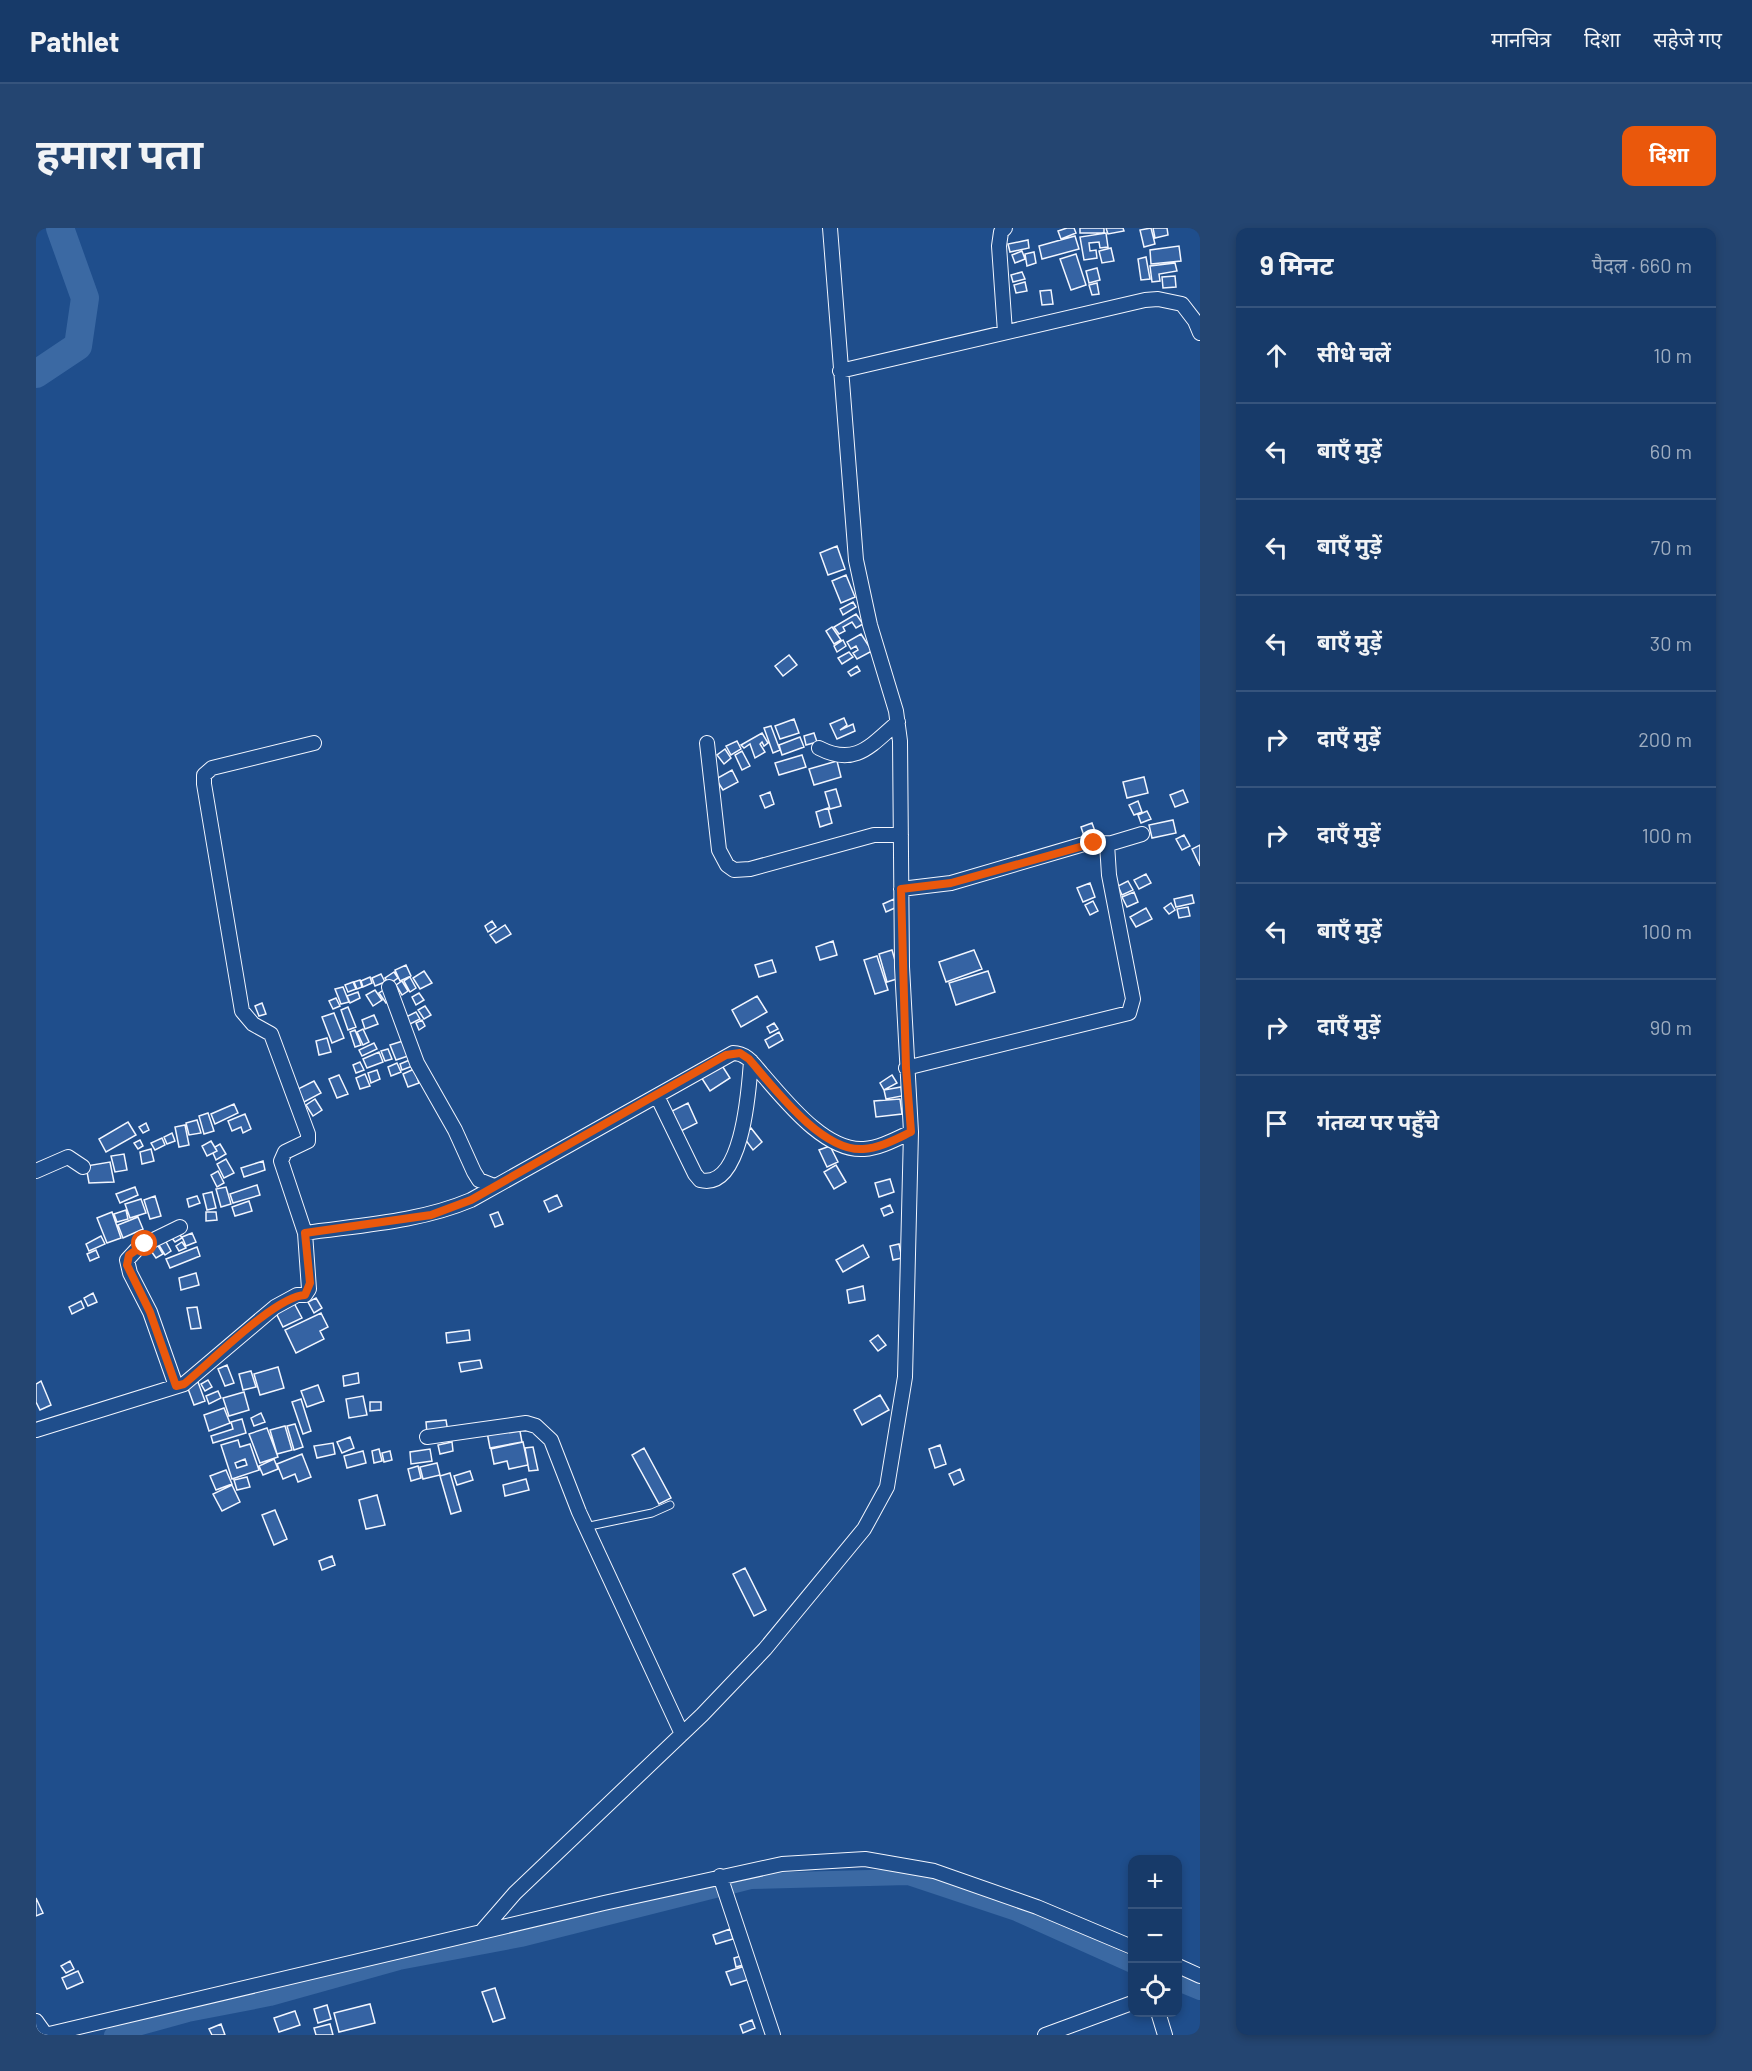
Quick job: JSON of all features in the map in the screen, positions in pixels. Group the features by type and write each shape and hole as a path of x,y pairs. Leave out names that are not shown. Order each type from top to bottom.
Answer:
{"street":[{"path":"482,1931 515,1893 682,1734 771,1642 864,1529 883,1497 895,1450 905,1377 911,1132 906,1068 910,888 901,835 898,722 870,625 856,560 848,369 830,228"},
{"path":"1005,228 1001,232 999,246 1005,332"},
{"path":"848,369 1082,313 1158,299 1182,304 1196,321 1200,333"},
{"path":"819,748 843,758 874,742 898,722"},
{"path":"36,1430 184,1384 275,1307 297,1295 305,1295 310,1283 305,1233 281,1161 285,1152 305,1143 308,1134 272,1034 253,1024 242,1011 204,775 212,768 314,743"},
{"path":"707,743 719,850 727,865 734,870 750,869 874,835 901,835"},
{"path":"910,888 951,883 1084,844 1107,844 1142,834"},
{"path":"906,1068 1129,1014 1133,999 1109,875 1107,844"},
{"path":"389,987 417,1063 455,1130 474,1172 479,1180 494,1186"},
{"path":"305,1233 431,1215 471,1200 726,1055 740,1053 751,1061 806,1120 834,1142 849,1149 880,1146 911,1132"},
{"path":"657,1096 695,1174 700,1180 710,1180 726,1172 742,1132 751,1061"},
{"path":"36,1171 68,1157 83,1167"},
{"path":"176,1386 150,1312 127,1265 132,1251 180,1227"},
{"path":"427,1437 526,1423 536,1426 551,1440 585,1527 682,1734"},
{"path":"36,2021 46,2035 482,1931 721,1880 782,1864 865,1859 934,1871 1037,1907 1128,1945"},
{"path":"721,1880 774,2035"},
{"path":"1182,1968 1200,1976"},
{"path":"1045,2035 1128,2004"},
{"path":"1159,2017 1165,2035"}],"lane":[{"path":"585,1527 652,1513 670,1505"}],"building":[{"path":"1074,228 1076,233 1061,239 1058,231"},
{"path":"1080,228 1104,228 1104,233 1080,233"},
{"path":"1106,228 1123,228 1124,231 1108,234"},
{"path":"1151,228 1155,244 1144,247 1140,230"},
{"path":"1153,228 1167,228 1168,235 1155,238"},
{"path":"1106,233 1108,247 1100,248 1099,242 1089,243 1090,251 1096,250 1097,258 1084,260 1080,237"},
{"path":"1075,236 1079,249 1042,259 1039,246"},
{"path":"1028,240 1029,248 1010,252 1008,244"},
{"path":"1179,246 1181,261 1151,264 1150,250"},
{"path":"1111,248 1114,261 1102,263 1099,251"},
{"path":"1022,251 1025,259 1015,263 1012,255"},
{"path":"1034,252 1036,263 1027,266 1025,254"},
{"path":"1076,254 1086,285 1071,290 1060,259"},
{"path":"1146,257 1150,279 1141,280 1138,259"},
{"path":"1175,263 1177,271 1159,274 1160,281 1152,282 1150,266"},
{"path":"1097,268 1100,280 1089,283 1086,271"},
{"path":"1022,272 1025,279 1013,282 1011,275"},
{"path":"1175,276 1176,287 1163,288 1162,277"},
{"path":"1025,282 1027,291 1016,293 1014,285"},
{"path":"1097,283 1099,294 1092,295 1089,285"},
{"path":"1051,290 1053,304 1042,305 1040,291"},
{"path":"837,546 845,569 828,575 820,553"},
{"path":"846,575 855,597 841,603 832,581"},
{"path":"853,602 856,607 843,615 840,609"},
{"path":"856,614 863,624 856,628 852,622 843,627 845,631 839,634 834,627"},
{"path":"832,627 841,640 834,644 826,631"},
{"path":"861,634 872,651 857,659 853,653 858,650 856,646 851,649 847,642"},
{"path":"843,640 846,646 837,652 834,646"},
{"path":"849,652 853,657 842,664 838,658"},
{"path":"789,655 797,665 783,676 775,666"},
{"path":"857,666 860,671 851,676 848,672"},
{"path":"844,718 847,725 840,730 853,724 855,731 837,739 830,724"},
{"path":"794,719 799,733 780,739 775,726"},
{"path":"771,726 780,750 773,753 764,728"},
{"path":"762,733 768,743 764,746 762,742 760,744 765,752 755,758 750,744 744,748 741,745"},
{"path":"814,733 817,742 806,745 804,736"},
{"path":"800,737 804,747 782,755 779,745"},
{"path":"737,741 741,749 731,755 726,746"},
{"path":"725,749 731,758 724,764 717,755"},
{"path":"742,751 750,766 742,770 735,755"},
{"path":"802,755 806,767 779,775 775,763"},
{"path":"837,761 841,777 814,785 809,769"},
{"path":"732,770 738,782 723,790 716,779"},
{"path":"1144,777 1148,793 1127,798 1123,782"},
{"path":"836,789 841,806 830,809 825,792"},
{"path":"1183,790 1188,802 1175,807 1170,795"},
{"path":"770,792 774,804 765,808 760,796"},
{"path":"1138,801 1142,812 1134,815 1129,805"},
{"path":"828,808 832,823 820,827 816,812"},
{"path":"1147,811 1151,819 1141,823 1138,815"},
{"path":"1173,820 1176,833 1152,838 1149,825"},
{"path":"1092,823 1096,834 1085,839 1081,827"},
{"path":"1184,835 1190,846 1182,850 1176,839"},
{"path":"1200,845 1200,866 1192,849"},
{"path":"1146,874 1151,883 1139,889 1134,880"},
{"path":"1128,881 1133,890 1122,895 1118,886"},
{"path":"1090,883 1095,897 1083,902 1077,888"},
{"path":"1134,892 1138,902 1127,907 1122,897"},
{"path":"1192,895 1194,903 1176,907 1174,899"},
{"path":"894,899 897,907 886,912 883,904"},
{"path":"1093,901 1098,911 1090,915 1085,905"},
{"path":"1171,903 1175,910 1169,914 1164,908"},
{"path":"1188,907 1190,916 1179,918 1177,909"},
{"path":"1146,908 1152,919 1136,927 1130,917"},
{"path":"492,921 496,927 488,932 485,926"},
{"path":"505,925 511,934 496,943 490,935"},
{"path":"833,941 837,955 820,960 816,947"},
{"path":"892,950 900,978 887,982 879,954"},
{"path":"974,950 982,969 946,982 939,962"},
{"path":"877,956 888,990 875,994 864,960"},
{"path":"772,960 776,972 759,977 755,965"},
{"path":"406,965 411,976 400,981 395,970"},
{"path":"424,971 432,983 420,989 413,978"},
{"path":"988,971 995,992 956,1005 949,983"},
{"path":"394,972 398,978 389,984 385,978"},
{"path":"381,974 385,982 375,986 372,978"},
{"path":"370,977 372,983 363,987 361,981"},
{"path":"410,977 416,988 410,992 404,981"},
{"path":"360,980 362,987 357,989 354,982"},
{"path":"402,981 408,991 402,995 396,985"},
{"path":"353,982 356,989 348,992 345,985"},
{"path":"343,987 349,1002 341,1004 335,989"},
{"path":"385,989 391,1000 386,1003 379,993"},
{"path":"375,990 382,1000 373,1006 366,995"},
{"path":"358,992 360,998 350,1003 347,996"},
{"path":"419,993 424,1000 416,1005 412,997"},
{"path":"757,996 767,1012 741,1027 732,1010"},
{"path":"336,998 340,1006 333,1009 329,1001"},
{"path":"262,1003 266,1014 259,1016 255,1006"},
{"path":"425,1006 431,1015 424,1019 418,1010"},
{"path":"348,1007 356,1027 348,1030 341,1010"},
{"path":"416,1012 420,1019 408,1025 404,1018"},
{"path":"334,1013 344,1038 332,1043 322,1017"},
{"path":"374,1015 378,1024 365,1029 362,1020"},
{"path":"422,1020 425,1026 419,1030 416,1023"},
{"path":"774,1023 778,1029 770,1033 767,1027"},
{"path":"363,1029 369,1042 363,1045 357,1032"},
{"path":"355,1030 361,1045 355,1047 350,1032"},
{"path":"779,1032 783,1040 769,1048 765,1040"},
{"path":"327,1038 331,1052 319,1055 316,1041"},
{"path":"406,1040 411,1055 396,1060 390,1045"},
{"path":"374,1043 377,1049 362,1056 359,1050"},
{"path":"388,1049 392,1059 385,1061 381,1051"},
{"path":"379,1052 383,1062 367,1068 363,1059"},
{"path":"412,1059 415,1065 402,1070 400,1064"},
{"path":"360,1062 364,1070 356,1073 353,1065"},
{"path":"397,1063 401,1072 391,1076 388,1067"},
{"path":"721,1064 730,1078 710,1091 701,1077"},
{"path":"414,1069 419,1083 408,1087 403,1074"},
{"path":"377,1070 380,1079 371,1083 368,1073"},
{"path":"365,1074 370,1086 360,1089 356,1078"},
{"path":"339,1075 348,1094 337,1098 329,1079"},
{"path":"892,1075 897,1083 884,1090 880,1083"},
{"path":"314,1081 321,1093 304,1102 298,1089"},
{"path":"901,1087 902,1096 886,1099 884,1090"},
{"path":"315,1099 322,1110 313,1116 306,1105"},
{"path":"900,1099 902,1114 876,1117 874,1101"},
{"path":"688,1103 697,1123 681,1131 672,1111"},
{"path":"234,1104 238,1113 215,1124 211,1114"},
{"path":"208,1113 214,1131 204,1134 199,1116"},
{"path":"245,1114 251,1129 243,1133 241,1127 232,1131 228,1121"},
{"path":"197,1120 201,1133 189,1135 186,1123"},
{"path":"128,1122 136,1135 106,1152 99,1139"},
{"path":"146,1123 149,1130 143,1133 139,1127"},
{"path":"185,1125 189,1145 179,1147 175,1127"},
{"path":"751,1128 762,1142 753,1150 742,1135"},
{"path":"172,1133 175,1141 167,1144 164,1137"},
{"path":"162,1138 165,1145 155,1150 151,1143"},
{"path":"140,1140 143,1146 138,1149 134,1143"},
{"path":"211,1141 217,1151 207,1156 202,1146"},
{"path":"220,1144 226,1154 216,1160 213,1153 217,1151 215,1147"},
{"path":"830,1146 838,1162 827,1167 819,1150"},
{"path":"151,1149 154,1161 142,1164 140,1152"},
{"path":"124,1154 127,1170 115,1172 111,1156"},
{"path":"226,1159 234,1173 224,1178 217,1164"},
{"path":"263,1161 265,1170 244,1177 241,1168"},
{"path":"110,1162 114,1182 89,1183 86,1166"},
{"path":"836,1165 846,1182 834,1189 824,1172"},
{"path":"218,1171 224,1183 217,1187 211,1175"},
{"path":"890,1179 894,1192 879,1197 875,1183"},
{"path":"257,1185 260,1195 233,1203 230,1194"},
{"path":"135,1187 138,1195 120,1203 116,1194"},
{"path":"226,1187 231,1204 221,1207 216,1189"},
{"path":"212,1192 216,1208 207,1210 203,1194"},
{"path":"557,1195 562,1206 549,1212 544,1201"},
{"path":"155,1196 161,1216 150,1219 144,1200"},
{"path":"197,1196 200,1203 189,1207 187,1199"},
{"path":"141,1199 146,1213 130,1218 125,1204"},
{"path":"249,1201 252,1211 235,1216 232,1207"},
{"path":"890,1205 893,1212 884,1216 881,1209"},
{"path":"126,1210 128,1219 117,1222 114,1214"},
{"path":"112,1212 121,1238 107,1243 97,1218"},
{"path":"206,1212 216,1212 217,1220 206,1221"},
{"path":"498,1212 503,1224 495,1227 490,1215"},
{"path":"138,1217 143,1229 123,1238 118,1225"},
{"path":"179,1233 182,1238 175,1242 171,1237"},
{"path":"192,1233 196,1242 186,1246 182,1237"},
{"path":"101,1236 105,1244 89,1251 86,1244"},
{"path":"164,1238 171,1251 165,1255 157,1242"},
{"path":"182,1242 186,1248 179,1251 176,1246"},
{"path":"157,1244 163,1254 156,1258 149,1248"},
{"path":"899,1244 902,1258 893,1260 890,1246"},
{"path":"863,1245 869,1257 843,1272 836,1260"},
{"path":"197,1247 200,1256 170,1268 166,1259"},
{"path":"96,1250 99,1257 90,1261 87,1254"},
{"path":"196,1273 199,1285 181,1290 179,1278"},
{"path":"863,1286 865,1300 849,1303 847,1290"},
{"path":"93,1293 97,1302 88,1306 84,1298"},
{"path":"316,1298 322,1308 314,1313 308,1302"},
{"path":"81,1301 84,1308 72,1314 69,1307"},
{"path":"294,1303 302,1318 283,1327 276,1313"},
{"path":"197,1307 201,1328 191,1329 187,1308"},
{"path":"321,1313 328,1327 320,1331 324,1339 296,1353 285,1330"},
{"path":"469,1330 470,1340 447,1343 446,1333"},
{"path":"878,1335 886,1345 878,1351 870,1341"},
{"path":"480,1360 482,1368 461,1372 459,1363"},
{"path":"227,1365 234,1383 225,1386 218,1369"},
{"path":"278,1367 284,1388 260,1395 254,1374"},
{"path":"251,1371 256,1387 243,1390 239,1374"},
{"path":"358,1373 359,1383 344,1386 343,1376"},
{"path":"208,1380 212,1387 205,1391 201,1384"},
{"path":"41,1381 51,1405 40,1410 36,1402 36,1384"},
{"path":"198,1382 205,1401 194,1405 187,1386"},
{"path":"318,1385 324,1401 307,1407 301,1391"},
{"path":"218,1391 221,1398 209,1404 206,1396"},
{"path":"244,1392 249,1410 229,1416 223,1398"},
{"path":"880,1395 889,1410 862,1425 854,1410"},
{"path":"363,1396 367,1415 349,1418 346,1399"},
{"path":"301,1399 311,1431 303,1434 292,1402"},
{"path":"370,1402 381,1402 381,1410 370,1411"},
{"path":"224,1408 230,1423 209,1431 204,1415"},
{"path":"261,1413 265,1422 254,1426 251,1418"},
{"path":"242,1419 246,1433 213,1443 211,1436 233,1429 231,1422"},
{"path":"446,1420 448,1432 427,1434 426,1422"},
{"path":"295,1424 303,1447 294,1450 287,1426"},
{"path":"285,1426 292,1450 277,1454 270,1430"},
{"path":"519,1426 522,1442 490,1448 487,1432"},
{"path":"267,1428 278,1457 260,1463 249,1434"},
{"path":"350,1437 354,1448 342,1453 337,1442"},
{"path":"238,1440 240,1447 250,1444 259,1470 232,1479 221,1445","holes":["245,1459 247,1465 237,1468 235,1463"]},
{"path":"452,1442 453,1451 440,1454 438,1445"},
{"path":"523,1442 528,1465 509,1469 507,1461 494,1464 491,1449"},
{"path":"333,1443 335,1454 317,1458 314,1446"},
{"path":"940,1445 946,1464 935,1468 929,1449"},
{"path":"533,1447 538,1470 529,1471 525,1448"},
{"path":"644,1448 671,1498 659,1504 632,1455"},
{"path":"379,1449 382,1461 374,1463 372,1451"},
{"path":"430,1449 432,1461 411,1464 410,1452"},
{"path":"363,1451 366,1463 347,1468 344,1456"},
{"path":"390,1451 392,1460 384,1462 382,1453"},
{"path":"302,1454 311,1477 298,1482 295,1474 283,1479 277,1464"},
{"path":"274,1459 278,1469 263,1475 259,1466"},
{"path":"437,1463 440,1475 423,1479 420,1467"},
{"path":"418,1466 421,1478 411,1481 408,1469"},
{"path":"960,1469 964,1480 954,1485 949,1474"},
{"path":"226,1470 232,1484 216,1490 210,1476"},
{"path":"470,1471 473,1480 457,1485 454,1476"},
{"path":"450,1473 461,1511 451,1514 440,1476"},
{"path":"247,1477 250,1487 237,1490 234,1480"},
{"path":"526,1479 529,1490 505,1496 503,1485"},
{"path":"232,1485 240,1502 222,1511 213,1494"},
{"path":"377,1495 385,1525 366,1529 359,1500"},
{"path":"275,1510 287,1539 274,1545 262,1515"},
{"path":"332,1556 335,1565 322,1570 319,1561"},
{"path":"745,1568 766,1610 754,1616 733,1574"},
{"path":"36,1898 43,1913 36,1916"},
{"path":"730,1929 733,1939 716,1944 713,1935"},
{"path":"741,1956 743,1965 736,1967 734,1958"},
{"path":"70,1961 74,1969 66,1973 61,1966"},
{"path":"745,1966 750,1979 731,1985 726,1972"},
{"path":"78,1971 83,1982 67,1989 62,1978"},
{"path":"495,1988 505,2018 493,2022 482,1992"},
{"path":"370,2004 375,2023 339,2032 334,2013"},
{"path":"327,2005 331,2019 318,2023 314,2009"},
{"path":"295,2011 300,2025 279,2032 274,2018"},
{"path":"752,2020 755,2028 743,2033 740,2025"},
{"path":"221,2024 225,2035 212,2035 209,2029"},
{"path":"330,2024 333,2035 316,2035 314,2028"}],"waterway":[{"path":"36,374 78,346 85,298 60,228"},
{"path":"112,2035 188,2014 270,1998 399,1962 521,1939 751,1881 908,1877 1016,1913 1128,1963"},
{"path":"1182,1985 1200,1992"}],"route":[{"path":"145,1244 132,1251 127,1265 150,1312 176,1386 184,1384 275,1307 297,1295 305,1295 310,1283 305,1233 431,1215 471,1200 726,1055 740,1053 749,1059 781,1095 815,1128 834,1142 849,1149 880,1146 911,1132 906,1068 901,889 951,883 1057,851 1094,843"}]}
